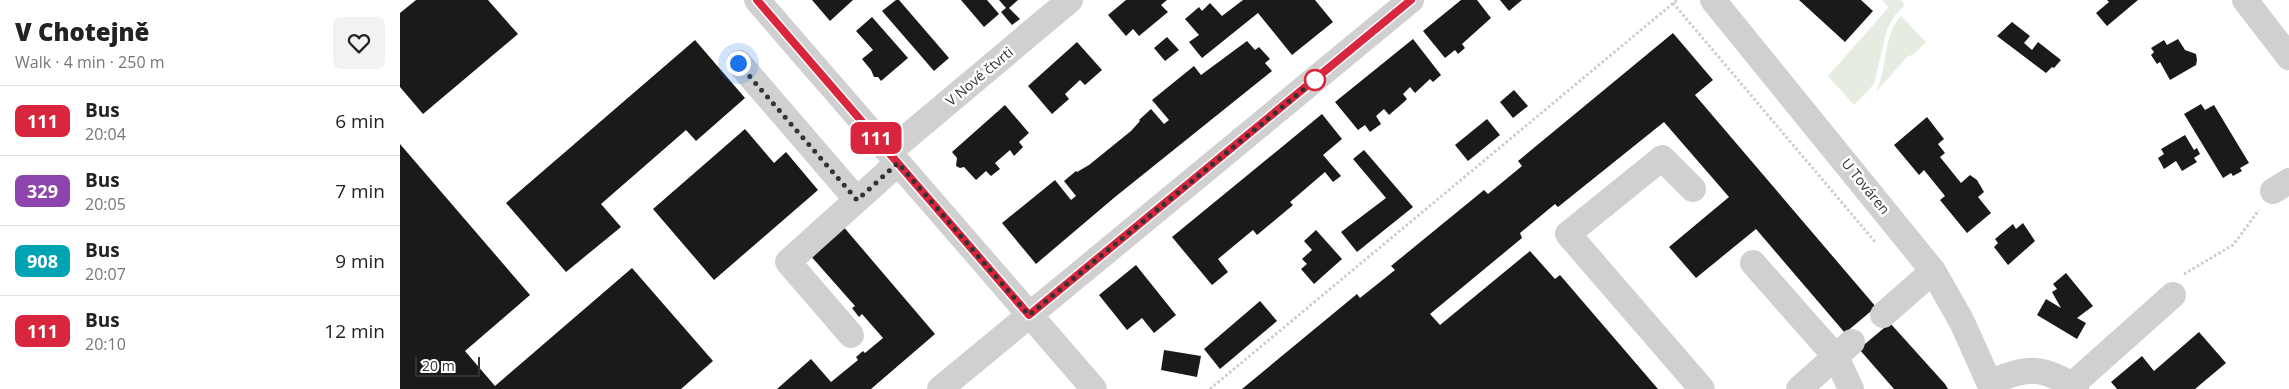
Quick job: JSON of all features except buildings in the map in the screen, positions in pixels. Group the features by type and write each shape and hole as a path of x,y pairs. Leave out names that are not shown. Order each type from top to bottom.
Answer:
{"street":[{"path":"756,0 1094,389"},
{"name":"V Nové čtvrti","path":"851,335 788,262 857,200 893,158 1070,0"},
{"path":"940,389 1411,0"},
{"name":"U Továren","path":"1713,0 1934,271 1962,322 1991,386"},
{"path":"2245,0 2289,57"},
{"path":"738,63 857,200"},
{"path":"1693,189 1662,158 1568,234 1702,389"},
{"path":"1753,263 1844,350 1851,389"},
{"path":"1883,315 1934,271"},
{"path":"1991,386 2027,370 2042,370 2074,387 2173,295"},
{"path":"1799,389 1844,350"}],"path":[{"path":"1210,389 1675,1 1882,250"}],"shaded area":[{"path":"1882,0 1902,0 1904,6 1895,15 1887,29 1874,84 1854,105 1828,76 1889,7"},
{"path":"1901,16 1926,42 1914,54 1907,57 1876,92 1880,83 1891,33"}],"bus line":[{"name":"111","path":"757,0 1029,315 1411,0"}],"route":[{"path":"738,63 857,200 898,163 1029,315 1315,80"}]}
